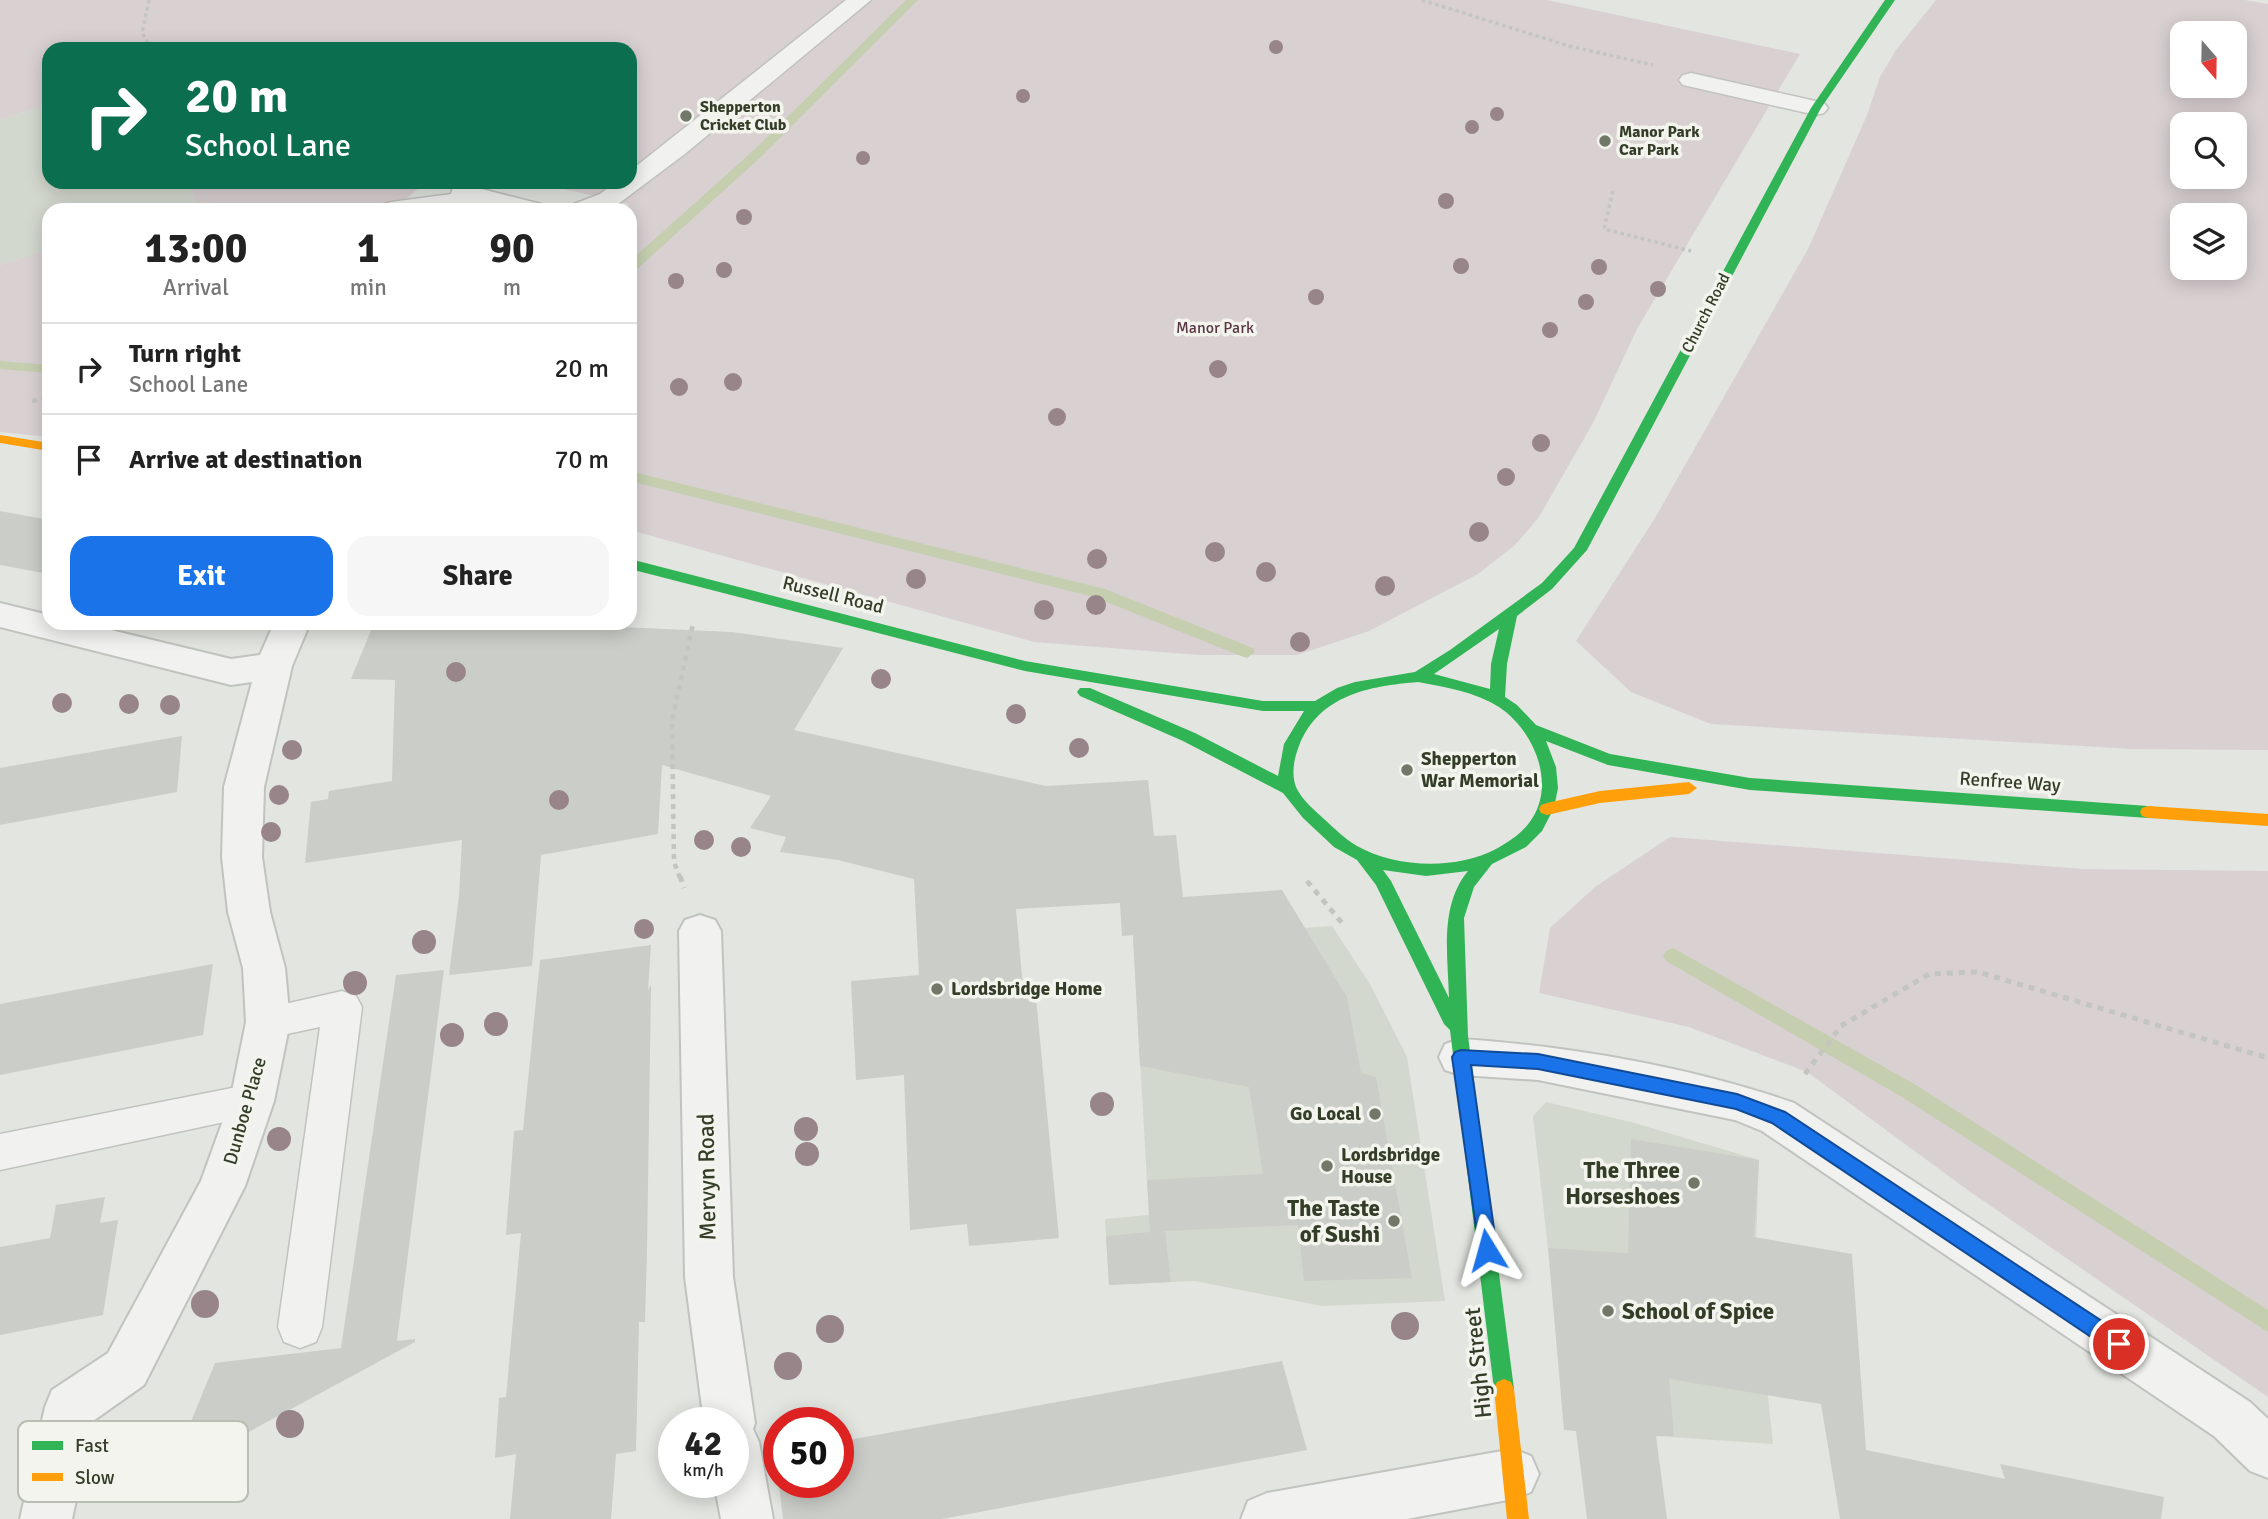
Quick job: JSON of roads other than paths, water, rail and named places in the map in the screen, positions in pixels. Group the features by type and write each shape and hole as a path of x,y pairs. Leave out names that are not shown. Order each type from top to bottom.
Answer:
{"main road":[{"name":"Church Road","path":"1418,677 1547,586 1580,550 1816,108 1890,0"},
{"path":"0,439 42,446"},
{"name":"Russell Road","path":"637,566 1026,666 1264,706 1314,706"},
{"path":"1497,700 1499,664 1510,613"},
{"name":"Russell Road","path":"1026,666 1189,737 1289,789"},
{"path":"1418,677 1454,683 1497,700 1513,710 1531,729 1547,755 1553,782 1547,809 1534,830 1513,847 1486,860 1443,868 1398,866 1363,857 1332,836 1289,789 1286,764 1294,730 1314,706 1348,687 1382,678 1418,677"},
{"name":"Renfree Way","path":"1531,729 1608,759 1750,784 2268,820"},
{"name":"Renfree Way","path":"1547,809 1577,799 1615,793 1750,784"},
{"name":"High Street","path":"1363,857 1383,881 1460,1047"},
{"name":"High Street","path":"1486,860 1466,885 1456,918 1460,1047 1499,1332 1515,1496"}],"street":[{"path":"0,615 42,625"},
{"path":"61,630 230,672 274,666"},
{"name":"Dunboe Place","path":"67,1421 70,1407 126,1369 222,1186 252,1101 268,1022 264,968 249,912 242,846 244,787 274,666 289,630"},
{"name":"Mervyn Road","path":"701,931 709,1277 728,1407"},
{"path":"1460,1047 1737,1101 1779,1118 2232,1419 2267,1452"},
{"path":"1267,1519 1515,1496"}],"lane":[{"path":"637,178 860,0"},
{"path":"1691,80 1816,108"},
{"path":"453,189 507,203"},
{"path":"598,203 622,189"},
{"path":"441,203 483,197"},
{"path":"268,1022 342,1007 300,1327"},
{"path":"0,1152 252,1101"}],"waterway":[{"path":"637,262 758,153 912,0"},
{"path":"0,365 42,368"},
{"path":"637,478 1099,593 1247,652"},
{"path":"1673,956 1909,1091 2268,1322"}],"place":[{"name":"Shepperton Cricket Club","path":"686,116"},
{"name":"Manor Park Car Park","path":"1605,141"},
{"name":"Shepperton War Memorial","path":"1407,770"},
{"name":"Lordsbridge Home","path":"937,989"},
{"name":"Go Local","path":"1375,1114"},
{"name":"Lordsbridge House","path":"1327,1166"},
{"name":"The Three Horseshoes","path":"1694,1183"},
{"name":"The Taste of Sushi","path":"1394,1221"},
{"name":"School of Spice","path":"1608,1311"}],"park label":[{"name":"Manor Park","path":"1215,328"}]}
